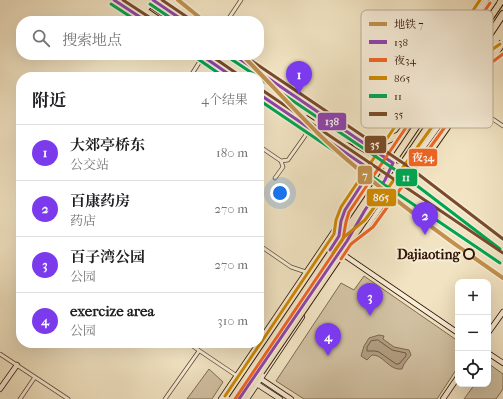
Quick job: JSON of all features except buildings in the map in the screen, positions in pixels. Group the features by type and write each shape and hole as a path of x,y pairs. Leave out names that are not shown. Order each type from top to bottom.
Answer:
{"highway":[{"path":"121,0 143,16"},
{"path":"129,0 153,16"},
{"path":"137,0 161,16"},
{"path":"144,0 168,16"},
{"path":"487,10 494,0"},
{"path":"493,13 502,0"},
{"path":"493,29 503,14"},
{"path":"493,57 503,42"},
{"path":"218,60 236,72"},
{"path":"225,60 243,72"},
{"path":"264,86 342,138 353,142 372,144 384,142 399,135 405,128"},
{"path":"264,91 356,152 380,165 404,167 421,159 433,147 446,128"},
{"path":"230,399 415,128"},
{"path":"243,399 427,128"}],"main road":[{"path":"114,0 142,16"},
{"path":"153,0 177,16"},
{"path":"479,10 486,0"},
{"path":"493,55 503,48"},
{"path":"209,60 226,72"},
{"path":"241,60 259,72"},
{"path":"264,75 406,171 503,245"},
{"path":"264,97 503,259"},
{"path":"308,128 314,126 321,128 387,171 406,171"},
{"path":"339,236 344,210 399,128"},
{"path":"347,241 369,224 437,128"},
{"path":"332,144 341,144 352,148"},
{"path":"230,399 359,206 380,176 387,171 393,163"},
{"path":"239,399 347,241 385,180 387,171"},
{"path":"359,206 365,210"},
{"path":"264,335 341,221"},
{"path":"247,399 359,233"},
{"path":"344,255 455,331"},
{"path":"491,329 503,312"},
{"path":"221,399 256,348"},
{"path":"491,355 503,363"},
{"path":"0,389 17,365"},
{"path":"261,379 291,399"},
{"path":"443,399 455,381"},
{"path":"257,384 280,399"}],"street":[{"path":"230,16 241,0"},
{"path":"193,72 201,60"},
{"path":"493,119 503,126"},
{"path":"281,161 288,160 305,136 308,128"},
{"path":"264,149 281,161 283,167 276,178"},
{"path":"264,248 291,267 306,272"},
{"path":"196,348 237,376"},
{"path":"166,399 200,351"},
{"path":"0,354 68,399"},
{"path":"20,399 35,377"}],"shaded area":[{"path":"364,276 455,339 455,372 437,399 304,399 276,381 341,283 354,290"},
{"path":"491,365 503,374 503,389 496,399 464,399 473,387 491,387"},
{"path":"209,369 223,382 212,399 187,399"}],"water":[{"path":"379,335 384,336 383,339 394,347 409,350 411,355 402,369 393,368 376,355 372,355 367,360 361,356 364,346 369,338"}],"metro line":[{"name":"7","path":"178,0 198,16"},
{"name":"7","path":"247,60 259,72"},
{"name":"7","path":"264,78 327,142 369,178 413,213 503,278"}],"transit line":[{"name":"138","path":"114,0 138,16"},
{"name":"35","path":"123,0 147,16"},
{"name":"138","path":"153,0 177,16"},
{"name":"35","path":"162,0 186,16"},
{"name":"865","path":"473,10 480,0"},
{"name":"夜34","path":"485,10 490,3"},
{"name":"11","path":"111,4 129,16"},
{"name":"11","path":"150,4 168,16"},
{"name":"865","path":"493,49 500,44"},
{"name":"夜34","path":"493,62 503,54"},
{"name":"11","path":"199,60 217,72"},
{"name":"138","path":"208,60 226,72"},
{"name":"35","path":"217,60 235,72"},
{"name":"11","path":"232,60 250,72"},
{"name":"138","path":"241,60 259,72"},
{"name":"35","path":"250,60 409,167 503,239"},
{"name":"138","path":"239,399 347,241 385,180 393,163 264,75"},
{"name":"11","path":"264,81 403,175 500,249"},
{"name":"35","path":"264,91 503,253"},
{"name":"138","path":"264,97 371,170 345,210 341,221 339,236 330,250"},
{"name":"11","path":"264,103 500,263"},
{"name":"865","path":"264,338 334,234 336,220 341,207 394,128"},
{"name":"夜34","path":"235,399 343,239 349,212 406,128"},
{"name":"865","path":"333,253 344,237 365,220 431,128"},
{"name":"夜34","path":"341,259 351,244 373,227 444,128"},
{"name":"865","path":"225,396 257,348"}],"place":[{"name":"大郊亭桥东","path":"299,94"},
{"name":"百康药房","path":"425,235"},
{"name":"Dajiaoting","path":"469,254"},
{"name":"百子湾公园","path":"370,316"},
{"name":"exercize area","path":"328,356"}]}
